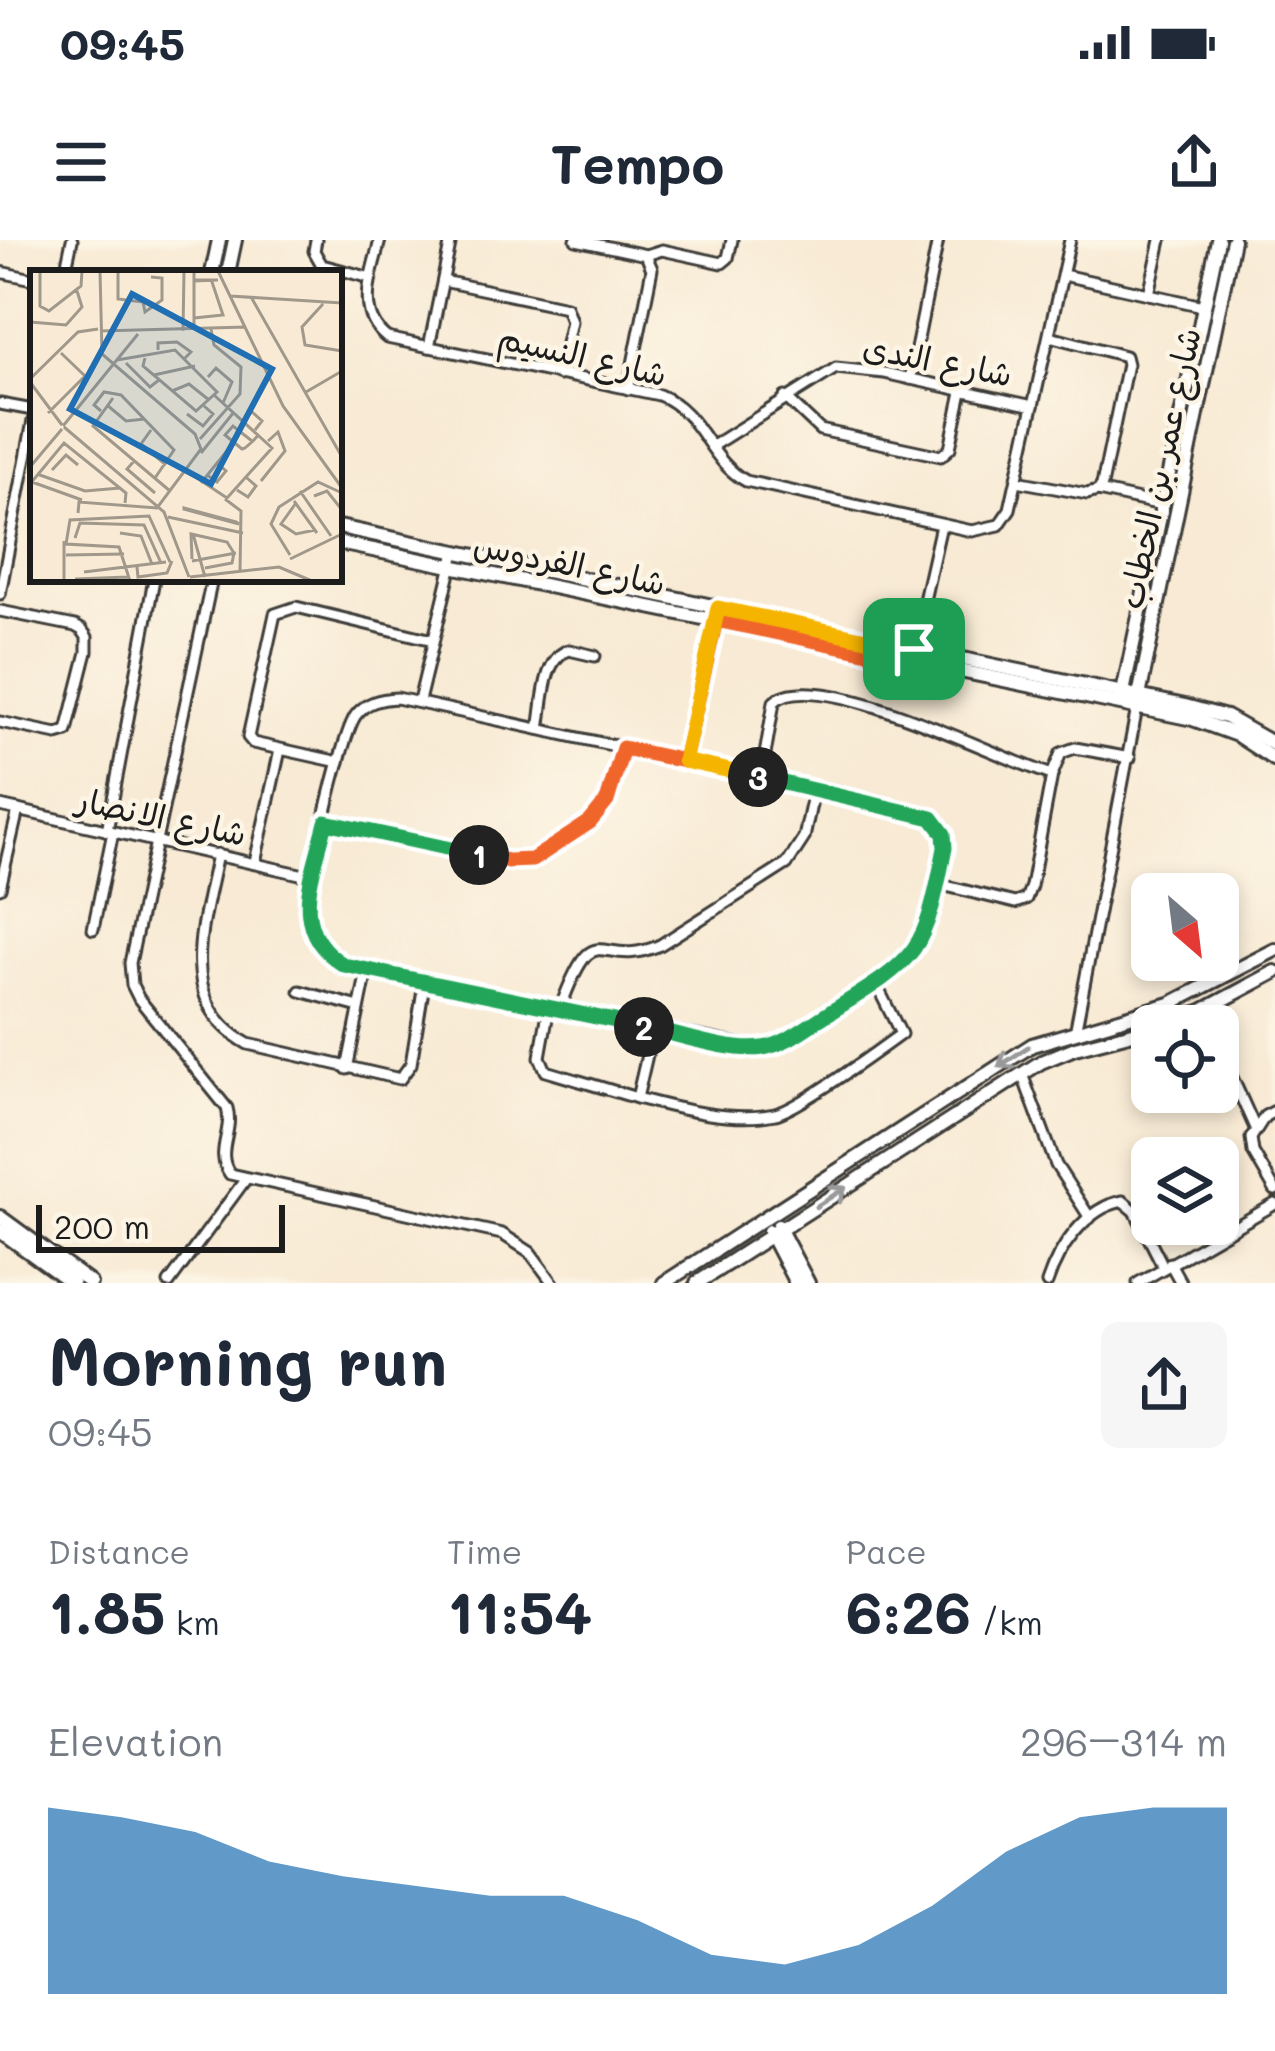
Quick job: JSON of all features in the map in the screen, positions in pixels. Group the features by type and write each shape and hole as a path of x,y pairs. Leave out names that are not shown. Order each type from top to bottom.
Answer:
{"street":[{"path":"66,270 72,240"},
{"path":"213,270 218,240"},
{"path":"229,270 235,240"},
{"path":"316,240 316,256 322,265 341,270"},
{"name":"شارع النسيم","path":"380,240 369,314 378,331 398,341 672,400 694,418 735,475 763,487 972,531 999,525 1010,509 1017,481"},
{"path":"429,347 452,240"},
{"path":"576,240 646,255 662,250 722,263 732,240"},
{"path":"910,379 938,240"},
{"path":"1070,240 1017,481 1162,505"},
{"path":"1149,294 1161,240"},
{"name":"شارع عمر بن الخطاب","path":"1130,700 1162,505 1218,240"},
{"name":"شارع عمر بن الخطاب","path":"1130,700 1233,240"},
{"path":"628,389 652,280 646,255"},
{"path":"342,270 371,278"},
{"path":"0,272 30,278"},
{"path":"1063,275 1203,306"},
{"path":"443,281 566,307 571,321 559,375"},
{"path":"1050,336 1125,356 1098,491"},
{"name":"شارع الندى","path":"712,446 836,368 1033,406"},
{"path":"785,397 820,430 940,456 950,448 962,392"},
{"path":"1183,400 1198,402"},
{"path":"0,404 30,409"},
{"path":"0,594 30,438"},
{"path":"20,493 30,495"},
{"path":"17,511 30,513"},
{"path":"912,655 941,525"},
{"name":"شارع الفردوس","path":"342,528 453,559"},
{"name":"شارع الفردوس","path":"342,543 453,559 1226,717 1275,745"},
{"path":"419,701 453,559"},
{"path":"93,929 153,582"},
{"path":"211,582 130,964 132,986 227,1108 230,1124 222,1160 230,1174 502,1234 530,1252 553,1283"},
{"path":"339,762 253,743 247,729 272,623 282,609 296,607 433,640"},
{"path":"0,611 75,626 88,644 67,731 57,734 0,722"},
{"path":"684,761 717,614"},
{"path":"539,730 550,666 556,656 569,650 595,656"},
{"path":"761,778 774,703 798,690 903,716 1052,775"},
{"path":"382,698 419,701 684,761 932,818 944,834 938,884 926,933 903,964 762,1049 344,965 316,943 307,912 313,877 350,726 368,704 382,698"},
{"path":"1075,1033 1130,758 1130,700"},
{"name":"شارع الفردوس","path":"1130,700 1216,725 1275,760"},
{"path":"326,822 521,862 546,852 600,812 623,748"},
{"path":"938,884 1015,903 1026,898 1058,758 1067,749 1130,758"},
{"path":"254,862 280,750"},
{"path":"814,790 804,838 787,864 651,949 586,953 555,1008 540,1057 546,1071 675,1108 777,1114 901,1034 876,983"},
{"name":"شارع الانصار","path":"0,806 313,877"},
{"path":"0,888 19,810"},
{"path":"217,854 198,967 211,1013 234,1036 248,1044 347,1069 389,1079 405,1077 424,984"},
{"path":"664,1283 1032,1045 1170,1004 1275,950"},
{"path":"347,1069 367,970"},
{"path":"1213,1005 1275,972"},
{"path":"300,991 359,1007"},
{"path":"637,1097 652,1029"},
{"path":"704,1281 1022,1074 1075,1048 1131,1033"},
{"path":"1022,1074 1056,1165 1090,1218"},
{"path":"1239,1091 1256,1128"},
{"path":"1275,1111 1251,1138 1253,1152 1275,1190"},
{"path":"170,1283 245,1180"},
{"path":"1047,1283 1069,1238 1113,1203 1130,1205 1181,1283"},
{"path":"1138,1283 1274,1206"},
{"path":"0,1216 90,1283"},
{"path":"768,1217 796,1283"},
{"path":"0,1231 72,1283"},
{"path":"776,1233 808,1283"}],"route":[{"path":"914,649 718,608 684,761 925,814 944,834 932,917 915,950 881,981 771,1047 745,1048 424,984 344,965 316,943 307,912 326,822 521,862 546,852 600,812 623,748 684,761 716,620 911,661 914,649"}]}
